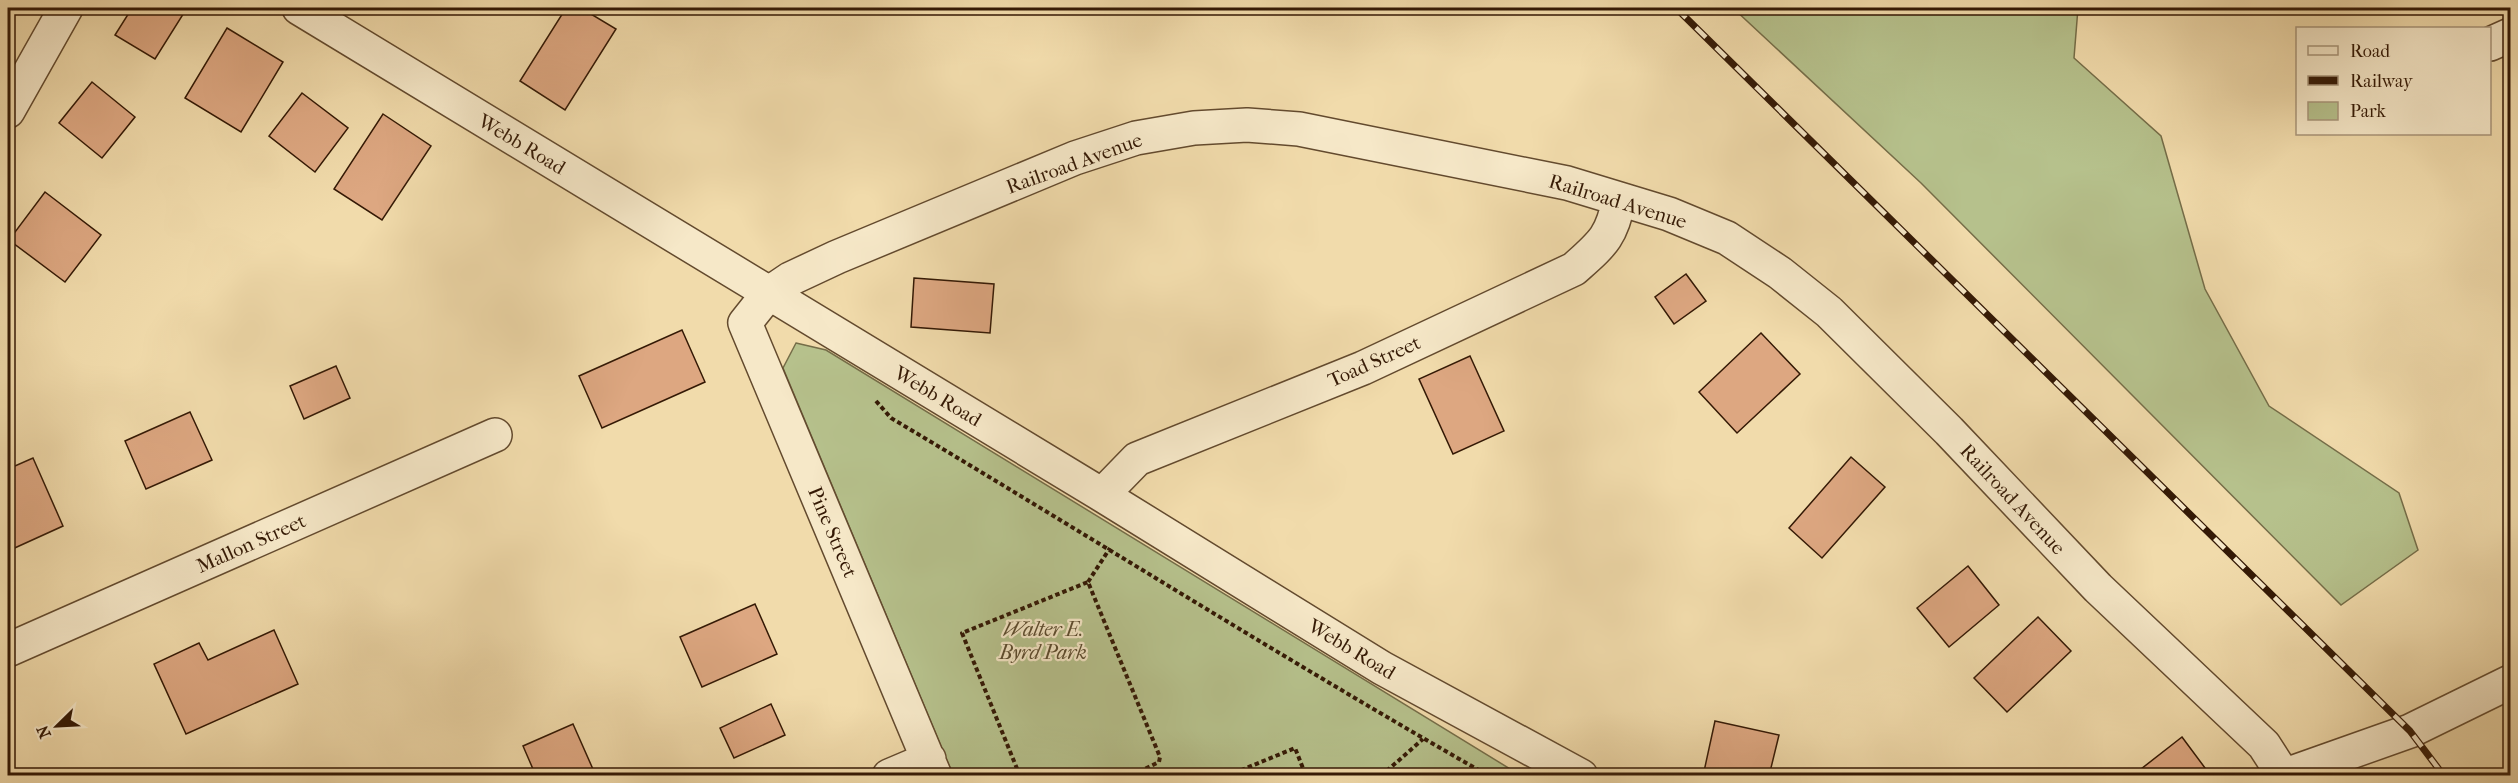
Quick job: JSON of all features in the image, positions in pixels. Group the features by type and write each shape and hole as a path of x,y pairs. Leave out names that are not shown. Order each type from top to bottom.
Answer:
{"street":[{"path":"8,111 66,8"},
{"name":"Webb Road","path":"299,8 1102,495 1382,668 1581,776"},
{"path":"2491,44 2511,35"},
{"name":"Railroad Avenue","path":"768,294 790,279 837,257 1075,158 1136,138 1194,128 1247,125 1299,129 1567,183 1669,214 1727,238 1780,273 1829,312 1949,431 2098,588 2264,746 2284,775"},
{"name":"Toad Street","path":"1102,495 1137,459 1363,368 1574,269 1598,247 1614,226 1619,199"},
{"name":"Pine Street","path":"768,294 745,323 932,767"},
{"name":"Mallon Street","path":"8,650 495,435"},
{"path":"2284,775 2410,731 2511,682"},
{"path":"889,776 932,767"}],"path":[{"path":"870,395 891,418 1489,776"},
{"path":"1020,776 962,633 1088,582 1110,548"},
{"path":"1088,582 1160,757 1159,762 1130,776"},
{"path":"1381,776 1424,739"},
{"path":"1227,776 1295,747 1306,776"}],"green space":[{"path":"1733,8 2078,8 2074,58 2161,136 2205,289 2269,406 2399,493 2418,550 2341,605 1921,183"},
{"name":"Walter E. Byrd Park","path":"796,343 826,350 1520,775 953,775 783,368"}],"building":[{"path":"132,8 187,8 155,59 115,35"},
{"path":"566,8 581,8 616,29 565,110 520,81"},
{"path":"227,28 283,62 241,132 185,98"},
{"path":"92,82 135,117 102,158 59,123"},
{"path":"302,93 348,128 315,172 269,136"},
{"path":"383,114 431,146 382,220 334,189"},
{"path":"45,192 101,235 65,282 9,240"},
{"path":"1686,274 1706,301 1674,324 1655,297"},
{"path":"914,278 994,284 990,333 911,327"},
{"path":"682,330 705,382 602,428 579,376"},
{"path":"1761,333 1800,374 1737,433 1699,392"},
{"path":"1470,356 1504,431 1453,454 1419,379"},
{"path":"336,366 350,398 304,419 290,386"},
{"path":"190,412 212,460 146,489 125,441"},
{"path":"1851,457 1885,487 1822,558 1789,528"},
{"path":"33,458 63,526 8,551 8,469"},
{"path":"1968,566 1999,605 1949,647 1917,608"},
{"path":"755,604 777,654 702,687 680,637"},
{"path":"2038,617 2071,651 2007,712 1974,678"},
{"path":"274,630 298,684 186,734 154,664 199,643 208,660"},
{"path":"771,704 785,735 734,758 720,728"},
{"path":"1715,721 1779,735 1769,776 1703,776"},
{"path":"573,724 596,776 536,776 523,746"},
{"path":"2182,737 2211,776 2132,776"}],"railway":[{"path":"1676,8 2410,731 2444,776"}]}
